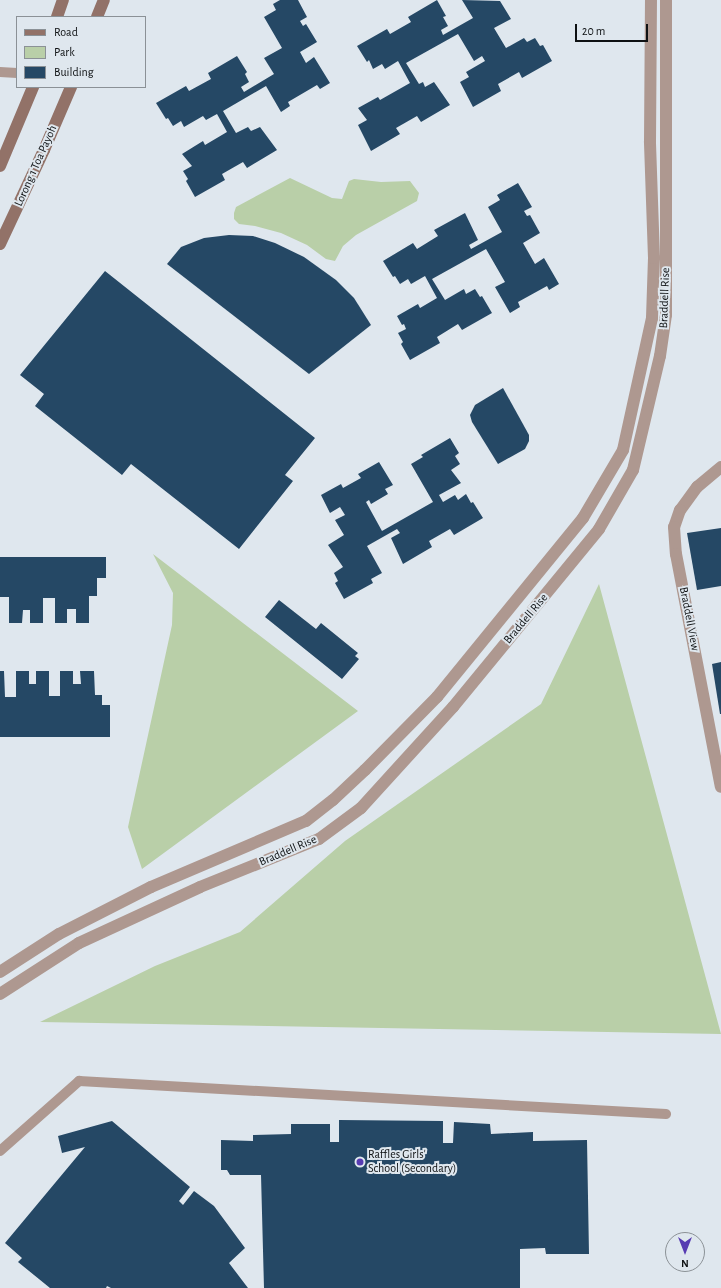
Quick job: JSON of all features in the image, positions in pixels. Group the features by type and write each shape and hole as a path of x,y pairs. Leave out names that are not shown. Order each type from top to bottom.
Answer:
{"main road":[{"path":"57,16 63,0"},
{"path":"97,16 104,0"},
{"path":"0,166 33,88"},
{"name":"Lorong 1 Toa Payoh","path":"0,244 71,88"}],"street":[{"name":"Braddell Rise","path":"0,972 59,934 151,887 306,821 333,800 360,775 437,697 583,518 623,450 652,318 654,258 650,141 651,0"},
{"name":"Braddell Rise","path":"0,994 79,943 200,887 319,839 361,808 453,707 599,529 633,470 660,356 666,315 666,0"},
{"path":"645,353 660,356"},
{"name":"Braddell View","path":"721,467 697,487 680,510 674,527 676,554 721,787"}],"lane":[{"path":"0,72 16,73"},
{"path":"0,1151 79,1081 666,1114"}],"green space":[{"path":"290,178 332,198 342,199 349,181 354,179 381,182 410,181 419,193 417,201 356,235 343,246 335,261 326,259 307,245 281,233 255,226 239,224 234,219 236,207"},
{"path":"153,554 358,711 142,869 128,827 172,625 173,593"},
{"path":"599,584 721,1034 40,1022 155,966 240,932 345,841 541,704"}],"building":[{"path":"280,0 298,0 307,17 300,21 303,26 306,24 317,42 300,52 306,63 314,57 330,83 320,89 317,85 288,102 290,106 281,112 266,86 223,111 236,133 248,127 251,131 260,127 277,150 247,168 243,162 222,174 225,180 195,197 186,181 188,179 183,171 192,166 182,154 203,141 205,145 227,132 217,114 206,120 203,116 184,127 181,121 173,126 168,118 166,119 156,103 186,86 189,91 211,79 208,73 237,56 247,72 245,74 249,82 241,87 244,92 274,74 264,58 282,48 264,17 276,10 273,4"},
{"path":"437,0 446,16 443,17 448,26 441,30 443,35 473,18 462,0 500,1 511,19 494,28 506,48 524,38 527,42 535,38 540,46 543,45 552,61 522,78 519,72 498,84 501,91 473,107 460,82 469,77 466,72 485,61 482,56 474,61 458,34 406,63 419,84 423,82 425,87 434,82 450,105 421,122 417,116 396,128 400,134 371,151 358,125 367,120 358,108 378,97 380,100 410,83 398,61 385,69 382,64 373,69 369,60 367,62 357,46 387,29 390,34 411,22 408,17"},
{"path":"518,183 532,207 524,211 527,216 530,215 540,233 523,243 535,264 544,258 559,284 549,290 547,286 518,302 520,307 510,313 495,287 505,282 486,249 432,279 445,300 464,289 466,294 475,289 480,297 482,296 492,313 462,330 458,324 437,337 440,343 410,360 401,344 403,342 398,333 406,329 404,324 402,325 397,316 418,304 420,308 437,298 425,276 411,284 408,279 400,284 395,276 393,277 383,261 413,243 417,249 438,236 434,230 465,213 478,240 469,245 471,249 502,232 488,207 500,200 497,195"},
{"path":"229,235 253,236 275,243 304,257 336,280 354,298 371,325 309,374 167,264 181,247 204,238"},
{"path":"105,271 315,438 285,475 293,481 239,549 131,464 122,475 35,406 44,394 20,375"},
{"path":"503,388 529,435 529,441 525,449 498,464 472,422 470,415 475,405"},
{"path":"450,438 459,453 455,456 460,464 451,470 461,483 439,495 443,502 455,495 458,500 466,494 483,518 454,535 450,529 429,541 432,547 403,564 391,538 400,533 397,529 367,546 382,573 371,579 373,583 344,599 335,583 338,581 334,573 343,567 328,545 344,535 335,520 345,515 340,507 330,513 321,495 341,484 343,488 361,478 358,474 379,462 393,485 385,489 388,494 371,504 369,500 366,502 382,531 433,502 411,464 423,457 421,455"},
{"path":"721,528 721,586 697,590 687,533"},
{"path":"0,557 106,557 106,578 97,578 97,596 89,596 89,623 76,623 76,609 67,609 67,623 55,623 55,598 43,598 43,623 30,623 30,610 23,610 22,623 9,623 9,597 0,597"},
{"path":"279,600 316,629 321,623 358,653 355,656 359,659 342,679 265,617"},
{"path":"721,662 721,714 720,714 712,664"},
{"path":"0,671 4,671 5,697 16,697 16,671 29,671 29,684 36,684 36,671 49,671 49,696 60,696 60,671 73,671 73,684 81,684 80,671 94,671 95,695 102,695 102,705 110,705 110,737 0,737"},
{"path":"339,1120 443,1121 443,1143 453,1143 454,1122 490,1124 491,1134 533,1132 533,1141 587,1140 589,1254 546,1254 545,1248 520,1249 520,1288 264,1288 261,1175 230,1175 227,1170 221,1170 221,1140 253,1141 253,1135 291,1134 291,1124 330,1124 330,1142 339,1142"},
{"path":"112,1121 190,1187 179,1201 183,1205 194,1191 214,1206 245,1248 229,1263 248,1288 111,1288 107,1286 106,1288 50,1288 18,1262 22,1258 5,1243 85,1147 62,1153 58,1136"}],"place":[{"name":"Raffles Girls' School (Secondary)","path":"360,1162"}]}
